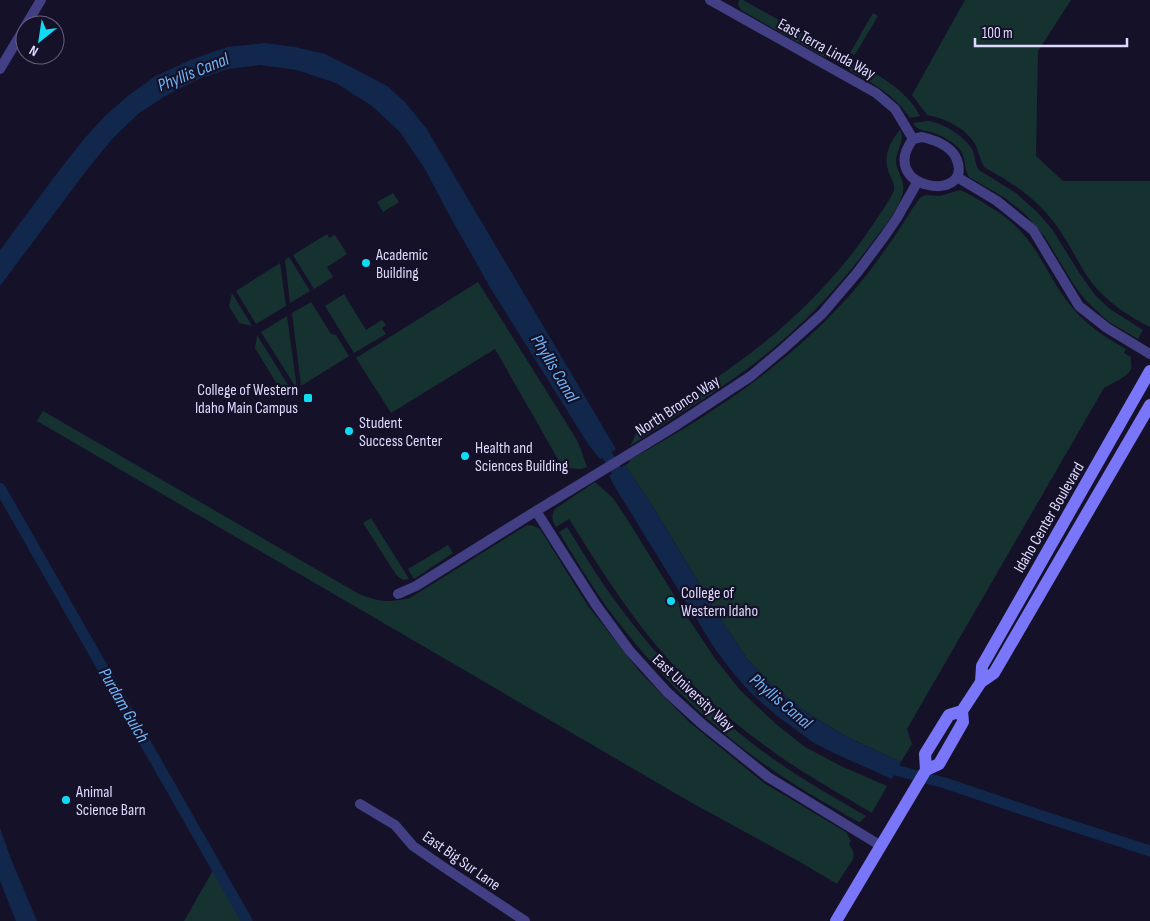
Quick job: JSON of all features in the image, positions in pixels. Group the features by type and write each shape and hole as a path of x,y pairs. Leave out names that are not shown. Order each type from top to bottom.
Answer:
{"main road":[{"name":"Idaho Center Boulevard","path":"981,682 982,666 1150,371"},
{"name":"Idaho Center Boulevard","path":"836,921 926,770 939,764 963,722 962,711 981,682 994,672 1150,405"}],"street":[{"path":"32,15 41,0"},
{"name":"East Terra Linda Way","path":"710,0 876,93 895,109 913,139"},
{"path":"0,69 15,44"},
{"path":"922,137 933,139 951,151 958,165 957,177 953,182 937,187 926,185 911,176 904,159 913,139 922,137"},
{"path":"957,177 997,201 1032,230 1079,306 1107,328 1150,354"},
{"name":"North Bronco Way","path":"398,594 416,586 536,510 672,428 750,376 822,314 857,273 884,237 918,181"},
{"name":"East University Way","path":"536,510 596,605 629,650 667,692 702,724 768,777 880,846"},
{"name":"East Big Sur Lane","path":"360,804 395,825 413,846 525,921"}],"green space":[{"path":"739,0 743,0 836,52 829,58 822,56 741,10 738,5"},
{"path":"965,0 1071,0 1038,51 1036,156 1063,181 1150,181 1150,327 1118,308 1098,290 1086,275 1060,231 1048,215 1034,200 1018,188 984,167 975,144 966,133 947,121 927,115 912,95"},
{"path":"873,13 878,16 856,53 854,55 850,53"},
{"path":"848,58 898,89 914,106 920,116 910,118 898,103 884,91 852,72 847,66"},
{"path":"927,121 940,124 953,131 970,146 979,170 1016,193 1038,213 1052,229 1095,295 1110,309 1143,330 1138,339 1109,322 1086,301 1045,237 1025,214 1005,198 969,177 963,154 958,147 940,135 920,129 913,123"},
{"path":"900,130 902,139 896,163 903,184 902,197 887,223 846,276 799,325 765,355 718,389 630,446 644,423 714,379 758,348 792,319 839,270 866,235 894,190 888,169 887,157 890,145"},
{"path":"960,190 996,210 1017,227 1035,250 1061,293 1079,316 1109,339 1126,349 1124,353 1131,357 1131,368 1130,372 1104,388 907,729 912,744 901,762 845,736 806,712 774,687 748,660 625,465 630,462 629,460 689,425 747,387 800,344 857,287 921,197 926,195 940,196"},
{"path":"393,193 399,202 383,212 377,202"},
{"path":"327,234 329,238 335,235 347,254 327,267 333,277 314,289 293,255"},
{"path":"289,257 310,291 290,303 285,260"},
{"path":"280,263 286,306 256,324 236,291"},
{"path":"478,282 578,442 587,467 581,469 563,468 495,349 391,413 356,358"},
{"path":"232,293 252,326 239,323 229,306"},
{"path":"344,294 366,330 382,320 386,325 382,328 386,334 354,353 325,306"},
{"path":"311,302 331,334 336,335 349,356 301,386 292,313"},
{"path":"287,316 297,389 261,332"},
{"path":"257,335 287,386 277,384 255,348"},
{"path":"43,411 359,594 373,599 395,601 410,598 527,525 540,529 588,606 641,673 688,721 764,783 846,832 851,841 849,844 854,853 853,859 837,884 692,803 37,421"},
{"path":"595,482 613,498 690,621 716,660 740,690 777,725 805,747 841,766 887,786 872,813 788,762 717,708 670,661 643,629 610,583 569,519 556,527 552,518 555,509"},
{"path":"371,518 409,579 403,580 397,576 363,523"},
{"path":"567,527 605,587 634,626 700,699 737,732 770,757 866,816 859,822 796,785 764,764 699,711 659,671 606,606 559,532"},
{"path":"448,545 453,553 414,579 408,569"},
{"path":"215,867 245,921 184,921"}],"water":[{"path":"265,43 325,54 387,86 405,102 426,128 616,449 600,459 588,444 491,289 425,169 400,132 372,106 336,83 297,70 260,65 228,69 199,79 167,95 138,114 113,138 86,171 0,286 0,250 58,172 105,116 154,77 190,60 227,47"},
{"path":"625,465 748,660 774,687 806,712 845,736 901,762 892,779 814,743 776,715 750,692 734,674 715,649 609,476"},
{"path":"0,828 37,921 16,921 0,881"}],"waterway":[{"name":"Phyllis Canal","path":"600,443 624,483"},
{"name":"Purdam Gulch","path":"0,488 247,921"},
{"name":"Phyllis Canal","path":"882,764 895,770 945,783 1150,851"}],"place":[{"name":"Academic Building","path":"366,263"},
{"name":"College of Western Idaho Main Campus","path":"308,398"},
{"name":"Student Success Center","path":"349,431"},
{"name":"Health and Sciences Building","path":"465,456"},
{"name":"College of Western Idaho","path":"671,601"},
{"name":"Animal Science Barn","path":"66,800"}]}
